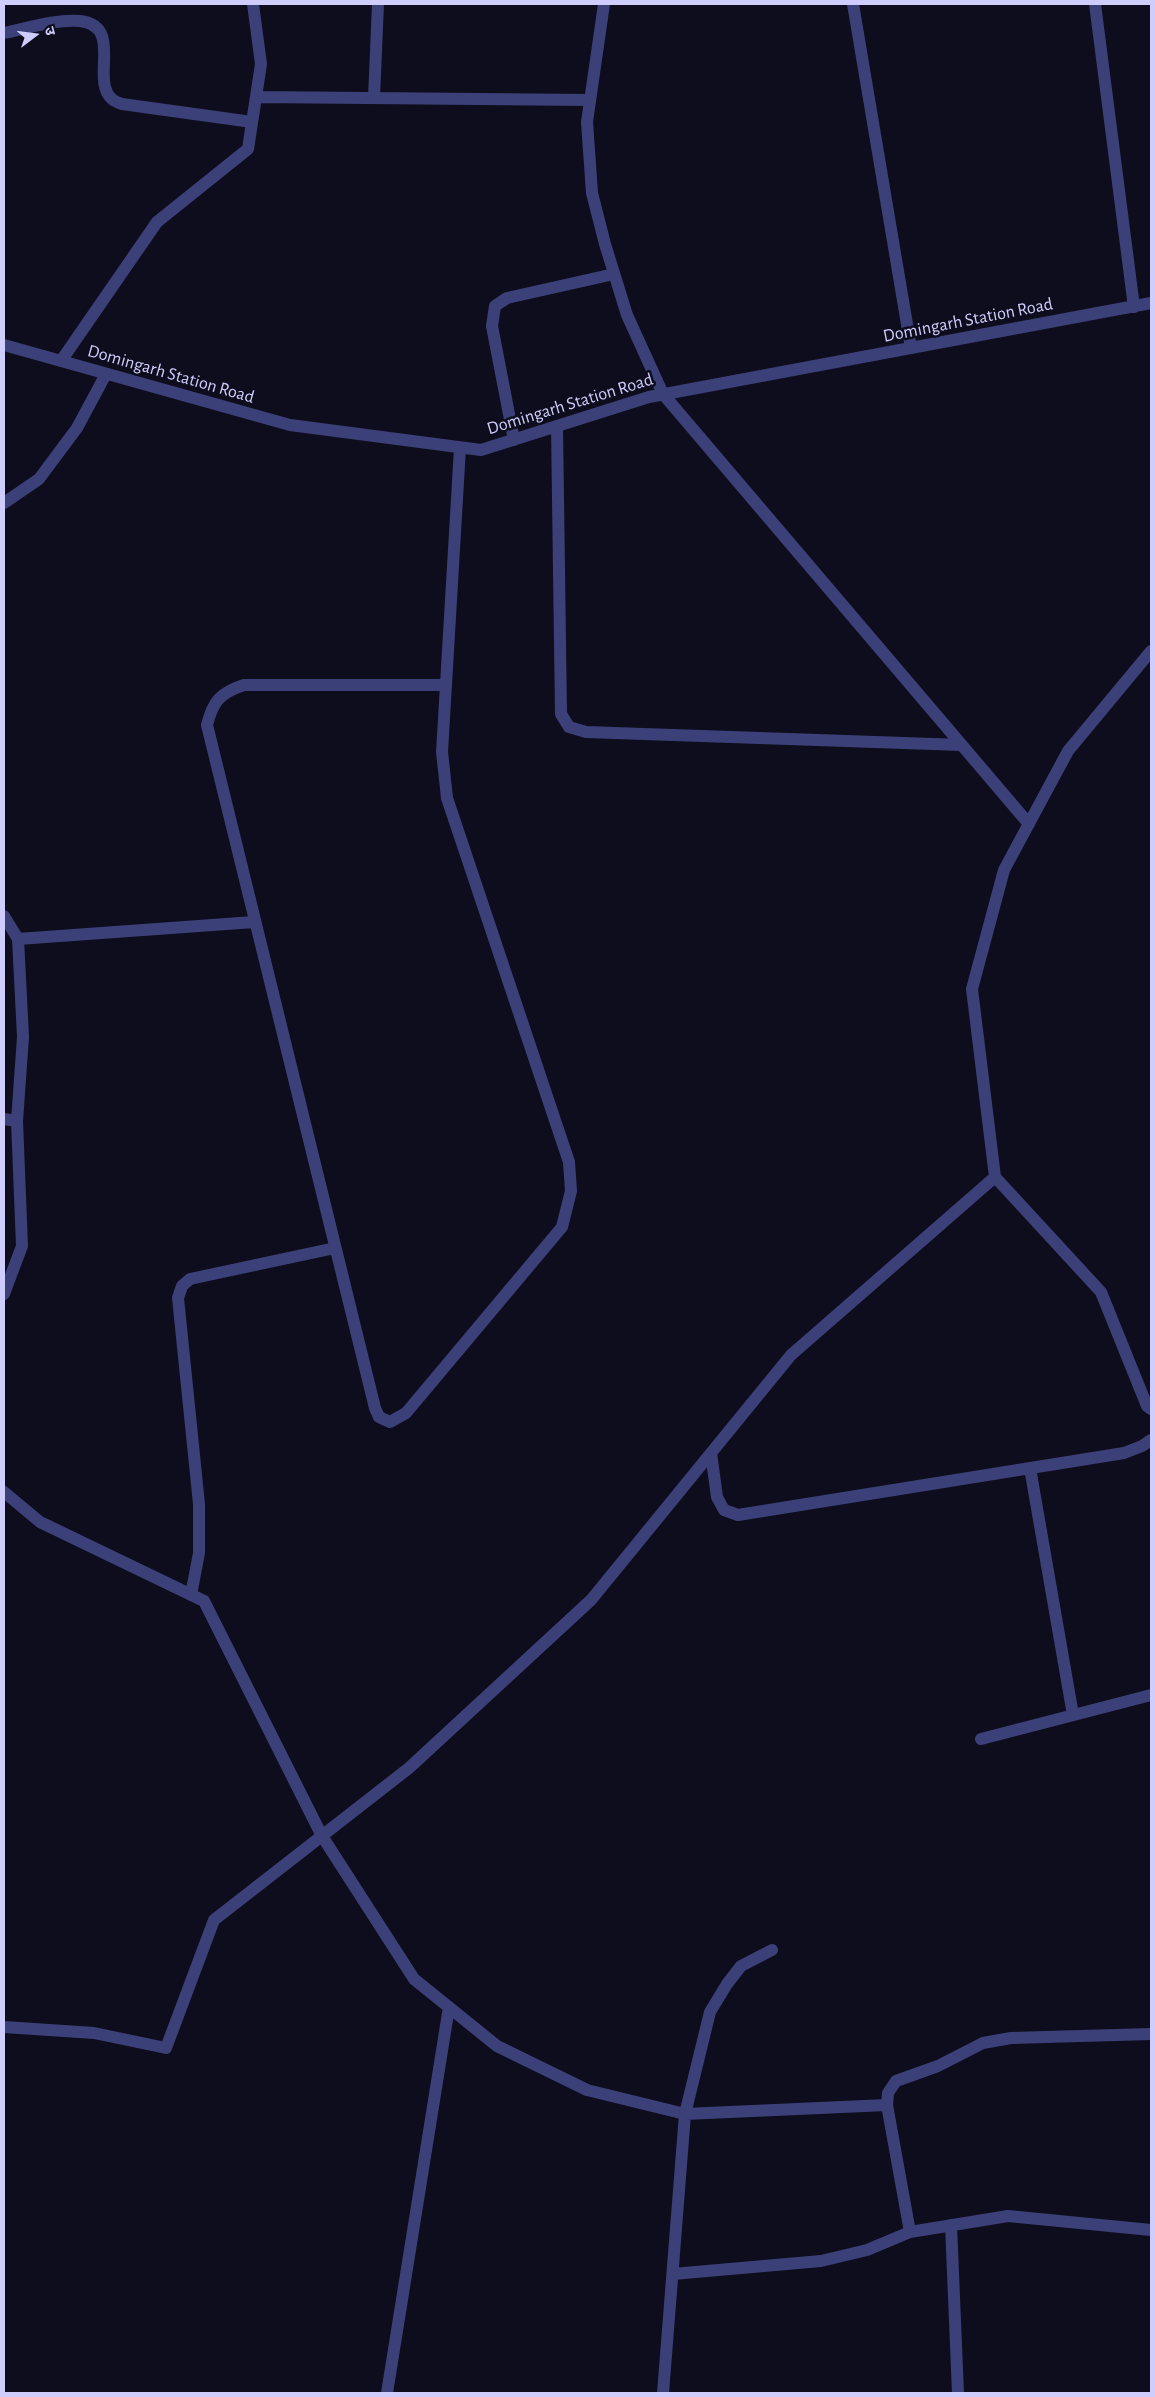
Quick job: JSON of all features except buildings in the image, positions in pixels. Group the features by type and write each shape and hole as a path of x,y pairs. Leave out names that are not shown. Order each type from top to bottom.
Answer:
{"street":[{"path":"61,361 157,222 248,149 261,64 253,4"},
{"path":"374,98 378,4"},
{"path":"604,4 587,122 592,193 627,315 663,394 1029,824"},
{"path":"853,4 911,348"},
{"path":"1095,4 1134,307"},
{"path":"4,33 66,21 82,21 96,28 103,35 106,89 111,99 122,104 252,122"},
{"path":"256,97 590,100"},
{"path":"514,440 492,326 495,306 507,298 614,274"},
{"name":"Domingarh Station Road","path":"4,345 290,425 481,450 663,394 1151,303"},
{"path":"4,503 39,479 77,428 106,374"},
{"path":"557,426 561,714 569,727 586,732 962,745"},
{"path":"446,685 244,685 225,692 211,711 207,725 375,1408 379,1417 390,1422 406,1413 562,1227 571,1191 569,1162 447,798 442,752 446,685 460,448"},
{"path":"1151,651 1068,751 1004,870 972,989 995,1177 1100,1292 1147,1406 1151,1409"},
{"path":"4,916 18,939 23,1037 17,1121 22,1246 4,1294"},
{"path":"18,939 254,922"},
{"path":"4,1119 17,1121"},
{"path":"4,2027 94,2033 166,2048 214,1920 409,1768 592,1600 791,1355 995,1177"},
{"path":"191,1595 199,1553 199,1504 178,1298 182,1286 190,1280 336,1248"},
{"path":"711,1453 717,1496 724,1510 738,1515 1124,1453 1142,1446 1151,1440"},
{"path":"1030,1468 1073,1715"},
{"path":"4,1492 40,1522 204,1601 322,1836 414,1979 497,2046 586,2090 685,2114 887,2105"},
{"path":"981,1739 1151,1695"},
{"path":"663,2393 685,2114 710,2012 727,1984 742,1966 772,1950"},
{"path":"387,2393 449,2007"},
{"path":"910,2232 887,2105 888,2093 896,2081 938,2066 983,2044 1011,2038 1151,2034"},
{"path":"673,2274 821,2261 867,2250 910,2232 1008,2216 1151,2230"},
{"path":"951,2225 958,2393"}]}
